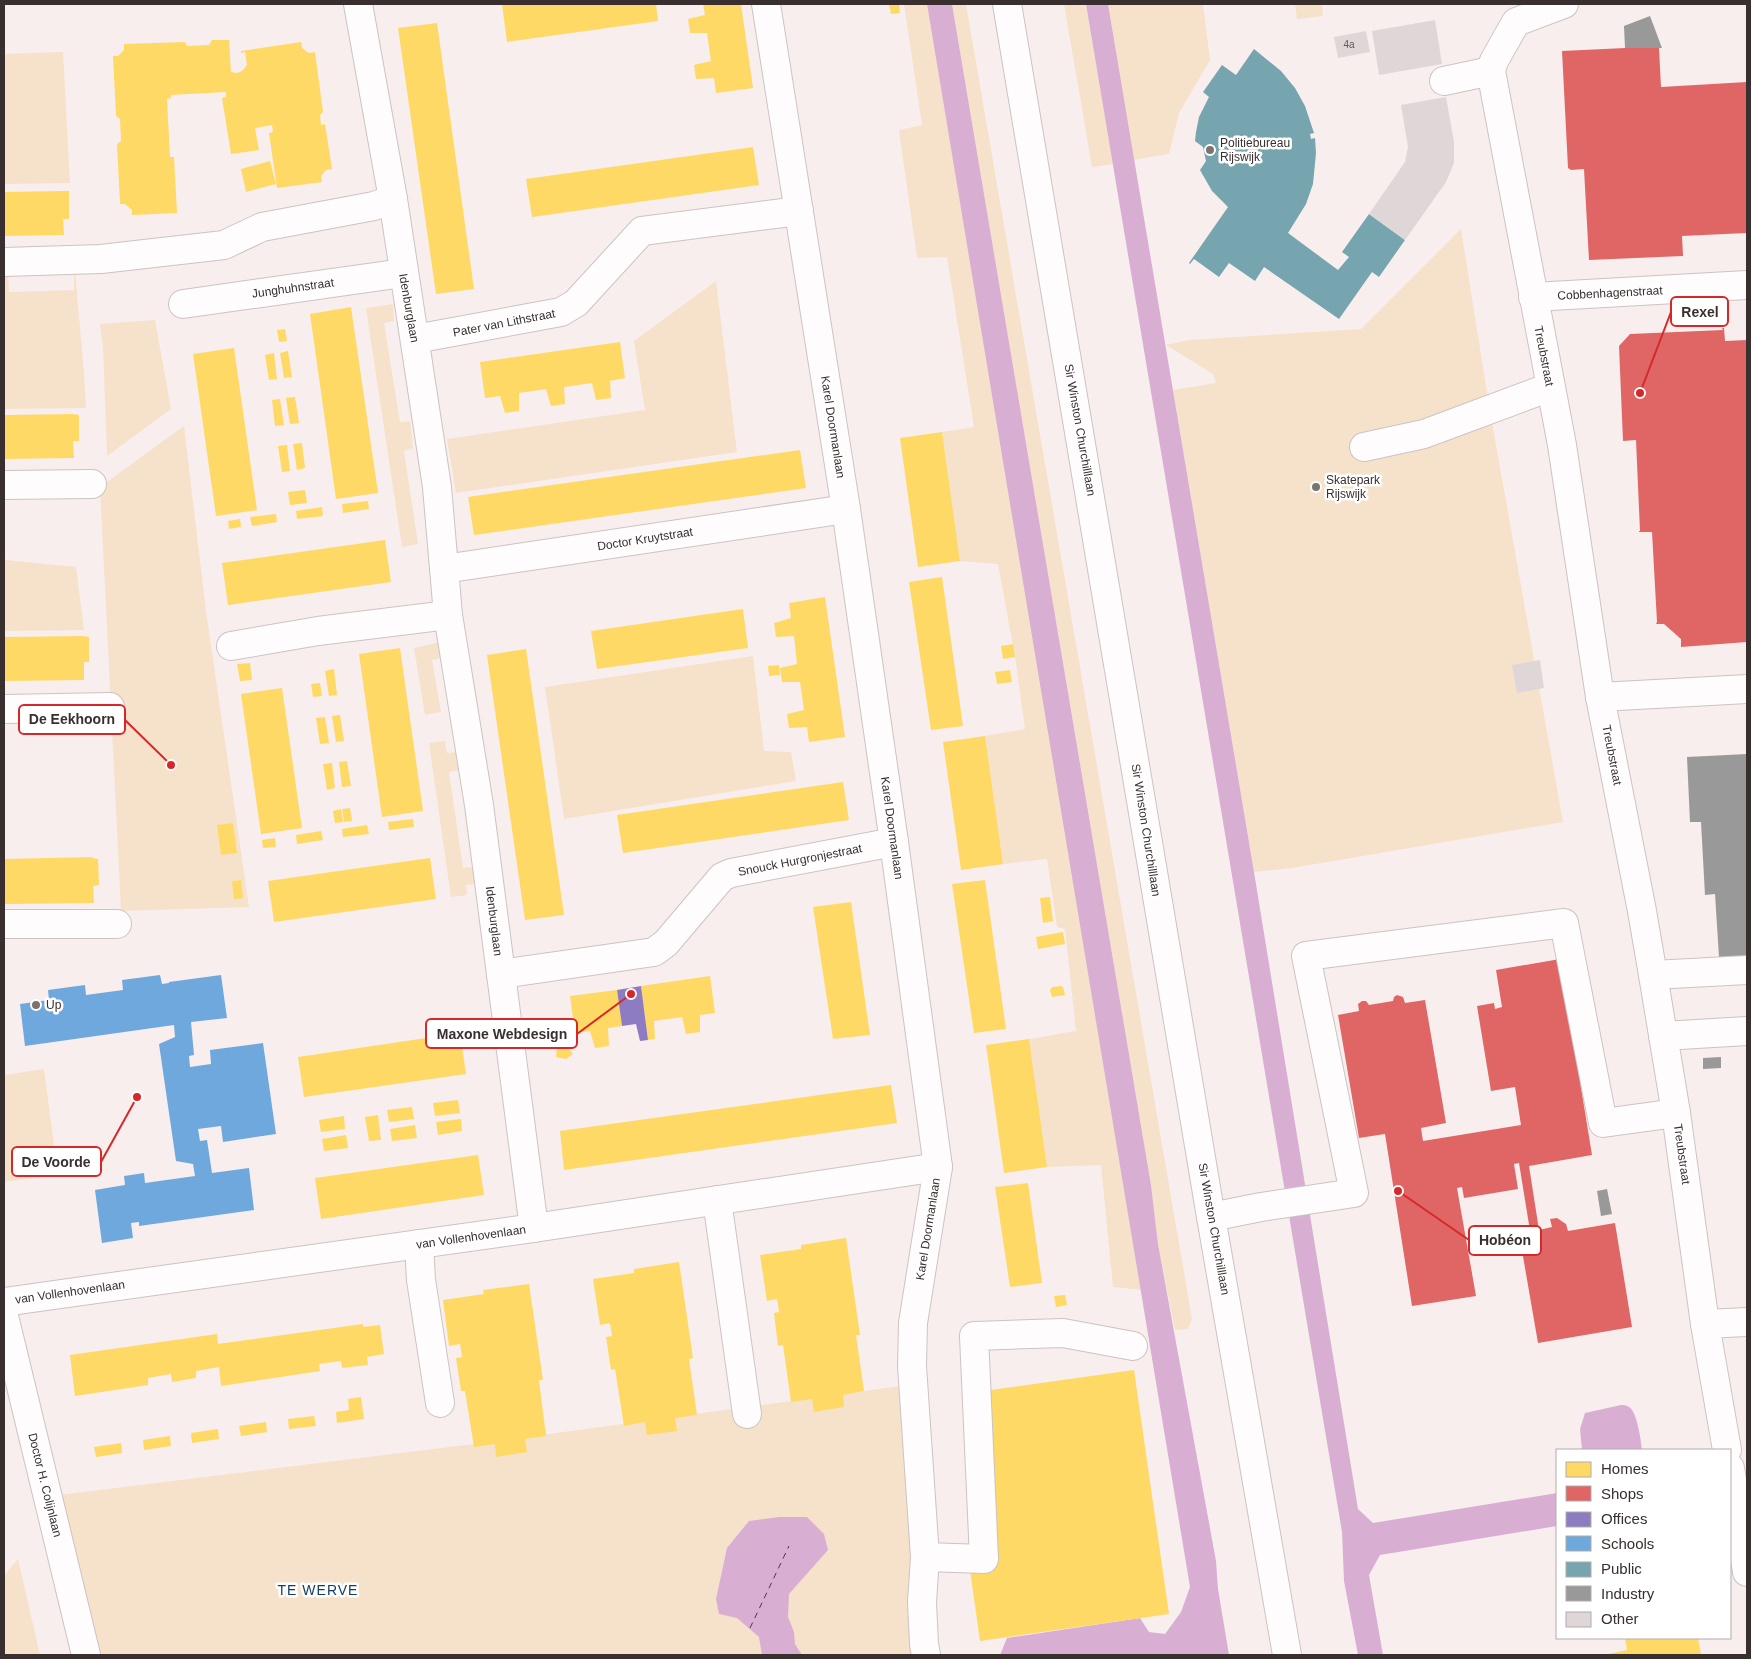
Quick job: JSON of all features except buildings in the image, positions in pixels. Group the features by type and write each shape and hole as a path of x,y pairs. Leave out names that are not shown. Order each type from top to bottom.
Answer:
{"street":[{"name":"Idenburglaan","path":"358,4 393,199 437,487 448,614 479,806 534,1228"},
{"name":"Karel Doormanlaan","path":"766,4 846,509 938,1167 913,1323 912,1366 925,1557 922,1602 926,1655"},
{"name":"Sir Winston Churchilllaan","path":"1007,4 1211,1217 1287,1655"},
{"path":"1444,80 1492,66 1515,13 1564,4"},
{"name":"Treubstraat","path":"1492,66 1533,297 1562,445 1600,697 1653,975 1676,1113 1705,1324 1733,1443"},
{"path":"4,262 101,259 224,245 262,227 374,206 393,199"},
{"name":"Pater van Lithstraat","path":"415,339 561,312 576,303 642,231 799,211"},
{"name":"Junghuhnstraat","path":"183,304 403,273"},
{"name":"Cobbenhagenstraat","path":"1533,297 1747,286"},
{"path":"1364,447 1424,434 1550,387"},
{"path":"4,485 92,484"},
{"name":"Doctor Kruytstraat","path":"444,569 846,509"},
{"path":"230,646 318,631 448,614"},
{"path":"1600,697 1747,689"},
{"path":"4,709 110,707"},
{"name":"Snouck Hurgronjestraat","path":"501,974 654,952 666,943 722,877 731,873 894,842"},
{"path":"1211,1217 1279,1204 1354,1193 1306,956 1564,923 1603,1123 1676,1113"},
{"path":"4,924 117,924"},
{"path":"1653,975 1747,970"},
{"path":"1663,1036 1747,1032"},
{"name":"van Vollenhovenlaan","path":"4,1302 534,1228 938,1167"},
{"path":"717,1200 747,1414"},
{"path":"419,1244 421,1280 440,1403"},
{"name":"Doctor H. Colijnlaan","path":"4,1316 86,1655"},
{"path":"1705,1324 1747,1322"},
{"path":"925,1557 984,1559 974,1336 1064,1333 1133,1346"},
{"path":"1731,1474 1747,1572"}],"shaded area":[{"path":"904,4 927,4 1142,1290 1113,1287 1101,1165 1047,1167 1029,1039 1076,1031 1065,929 1057,927 1047,859 1003,864 985,736 1025,729 1015,657 998,564 960,561 942,432 974,427 947,257 917,258 899,130 922,125"},
{"path":"927,4 952,4 1151,1185 1158,1244 1216,1561 1218,1589 1229,1655 1000,1655 1007,1638 1140,1618 1149,1632 1165,1634 1181,1612 1190,1587"},
{"path":"952,4 966,4 1192,1319 1188,1329 1175,1330 1158,1244 1151,1185"},
{"path":"1064,4 1086,4 1113,164 1092,167"},
{"path":"1086,4 1108,4 1254,872 1358,1509 1373,1523 1556,1493 1556,1526 1380,1555 1369,1575 1383,1655 1358,1655 1344,1581 1342,1532"},
{"path":"1108,4 1203,4 1210,60 1179,113 1169,154 1133,160"},
{"path":"1295,4 1322,4 1323,16 1297,19"},
{"path":"63,52 70,183 4,184 4,54"},
{"path":"1461,229 1490,411 1563,822 1292,868 1254,872 1173,390 1216,383 1213,374 1166,345 1189,340 1361,329"},
{"path":"4,271 8,271 9,292 74,290 75,271 86,408 4,409"},
{"path":"716,281 737,452 456,493 447,439 645,410 634,341"},
{"path":"393,304 394,321 384,323 400,422 410,421 413,448 404,451 418,544 402,547 366,308"},
{"path":"155,320 171,409 107,456 103,347 100,324"},
{"path":"184,426 206,611 249,907 121,911 100,487"},
{"path":"4,557 6,560 76,567 84,630 4,631"},
{"path":"440,642 442,658 432,660 441,712 425,715 414,648"},
{"path":"753,656 764,751 791,752 796,781 564,819 545,687"},
{"path":"445,741 447,753 457,752 459,770 449,772 463,868 473,867 476,884 466,885 467,895 451,897 429,743"},
{"path":"44,1069 58,1175 4,1182 4,1075"},
{"path":"901,1386 917,1655 100,1655 59,1495 490,1442"},
{"path":"1626,1405 1634,1414 1642,1449 1582,1449 1580,1429 1585,1413"},
{"path":"779,1517 807,1517 824,1534 828,1550 789,1594 788,1617 794,1632 795,1644 802,1655 762,1655 759,1637 737,1618 719,1614 716,1599 727,1548 749,1521"},
{"path":"18,1559 40,1655 4,1655 4,1576"}],"ferry route":[{"path":"750,1628 789,1546"}],"place":[{"name":"Politiebureau Rijswijk","path":"1210,150"},
{"name":"Rexel","path":"1640,393"},
{"name":"Skatepark Rijswijk","path":"1316,487"},
{"name":"De Eekhoorn","path":"171,765"},
{"name":"Maxone Webdesign","path":"631,994"},
{"name":"Up","path":"36,1005"},
{"name":"De Voorde","path":"137,1097"},
{"name":"Hobéon","path":"1398,1191"}],"district":[{"name":"TE WERVE","path":"318,1590"}]}
